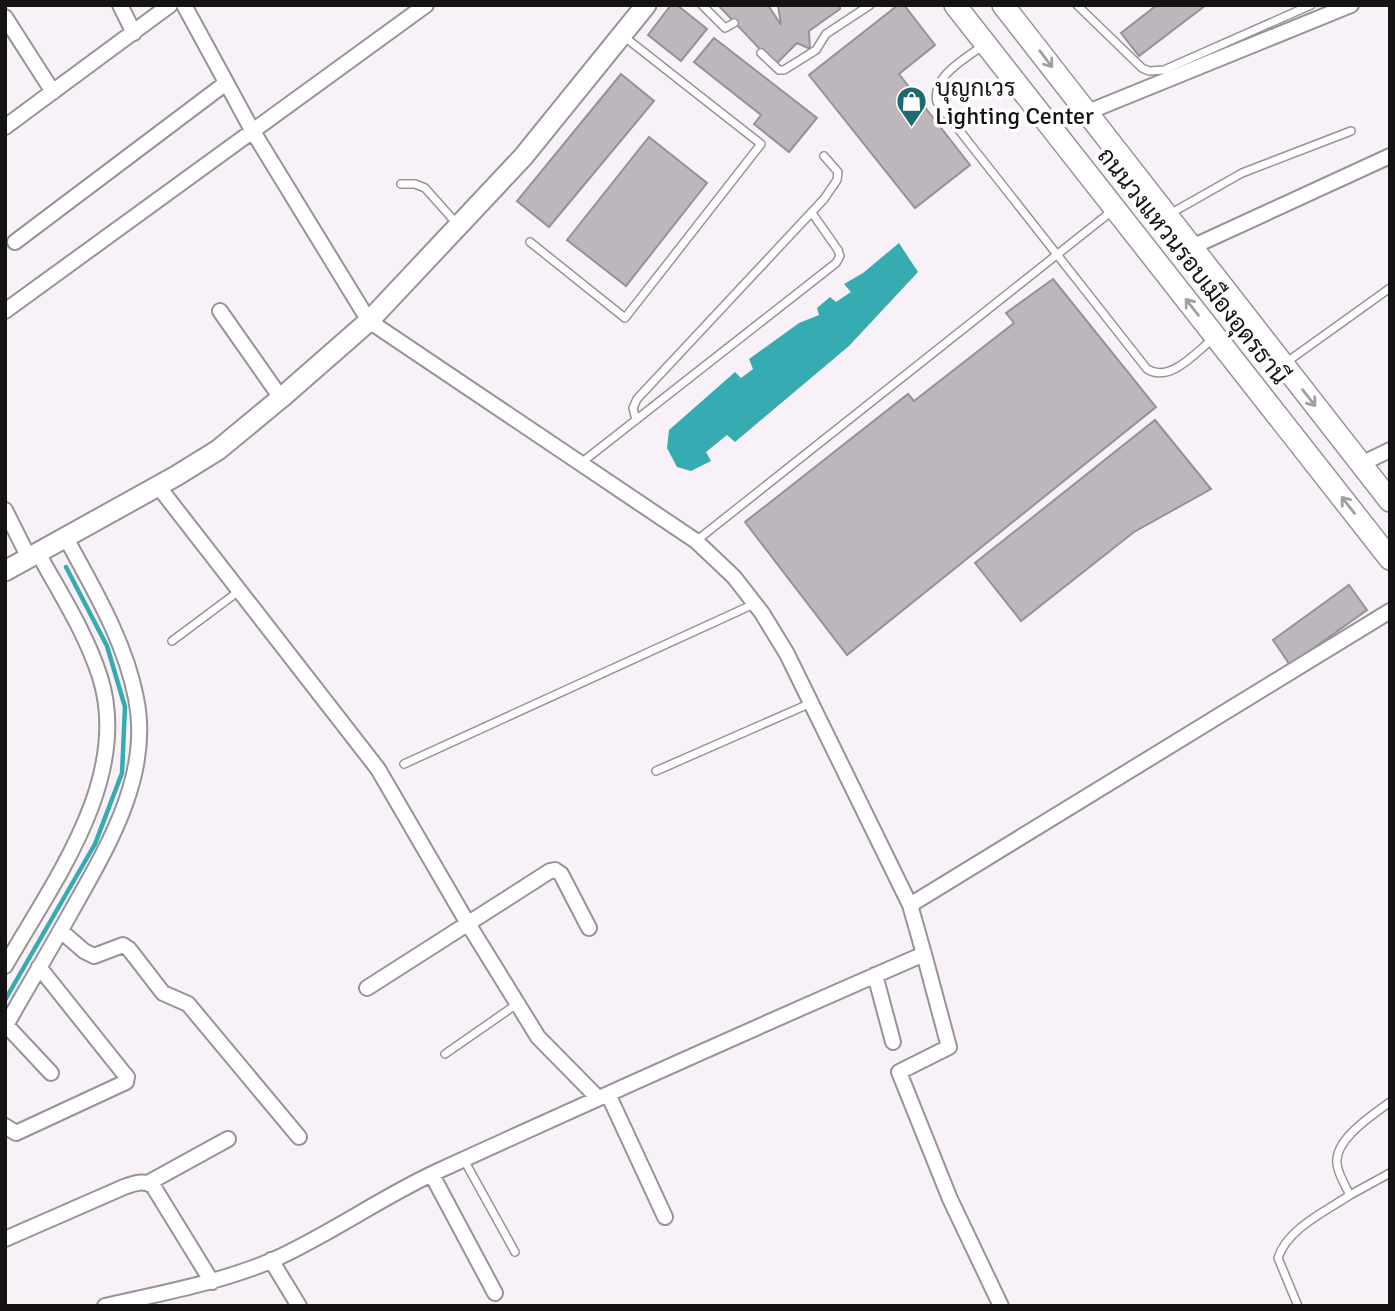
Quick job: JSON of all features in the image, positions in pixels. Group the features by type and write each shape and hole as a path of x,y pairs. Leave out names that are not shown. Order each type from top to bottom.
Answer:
{"main road":[{"path":"5,571 218,450 369,321 523,157 646,5"},
{"name":"ถนนวงแหวนรอบเมืองอุดรธานี","path":"955,5 1390,559"},
{"name":"ถนนวงแหวนรอบเมืองอุดรธานี","path":"1003,5 1361,464 1386,489"}],"street":[{"path":"120,5 134,33"},
{"path":"5,127 170,5"},
{"path":"184,5 252,130 369,321 696,541 734,577 787,654 910,905 950,1047 899,1072 950,1199 1001,1306"},
{"path":"5,311 426,5"},
{"path":"1088,113 1351,5"},
{"path":"5,17 53,92"},
{"path":"15,242 226,83"},
{"path":"1192,247 1390,156"},
{"path":"220,311 281,398"},
{"path":"1361,464 1390,450"},
{"path":"158,486 378,769 538,1037 603,1096 665,1217"},
{"path":"5,510 79,628 100,679 107,709 104,769 92,808 79,837 5,966"},
{"path":"51,1073 6,1026 107,849 123,811 134,772 138,739 137,701 129,667 90,582 66,538"},
{"path":"910,905 1390,611"},
{"path":"367,988 550,871 555,870 561,874 589,928"},
{"path":"61,930 94,957 123,945 129,949 163,993 188,1004 299,1137"},
{"path":"104,1306 131,1303 212,1282 271,1260 464,1160 924,954"},
{"path":"5,1125 16,1133 22,1131 122,1085 127,1077 39,967"},
{"path":"875,975 892,1042"},
{"path":"5,1238 124,1187 148,1182 228,1139"},
{"path":"432,1175 495,1293"},
{"path":"148,1182 212,1282"},
{"path":"271,1260 299,1306"}],"lane":[{"path":"702,5 725,28 734,23"},
{"path":"761,52 779,70 784,70 816,50 826,34 870,5"},
{"path":"1080,8 1091,5"},
{"path":"1080,8 1142,68 1149,71 1164,70 1311,5"},
{"path":"530,242 625,318 761,144 622,35"},
{"path":"985,44 940,82 935,93 937,102 1057,255 1147,369 1153,373 1171,370 1215,336"},
{"path":"1168,216 1242,173 1351,131"},
{"path":"636,420 633,408 638,399 812,213 837,180 838,172 824,156"},
{"path":"401,184 415,184 425,188 458,226"},
{"path":"696,541 1115,209"},
{"path":"581,463 836,263 840,256 838,250 812,213"},
{"path":"1283,364 1390,288"},
{"path":"172,641 239,591"},
{"path":"404,764 754,604"},
{"path":"656,771 811,704"},
{"path":"445,1054 518,1004"},
{"path":"1350,1195 1338,1168 1338,1153 1349,1135 1390,1102"},
{"path":"464,1160 515,1252"},
{"path":"1298,1306 1278,1258 1283,1246 1298,1230 1350,1195 1390,1173"}],"water":[{"path":"899,243 918,272 849,346 735,442 727,435 706,452 711,461 691,471 677,467 667,448 669,430 735,372 741,378 753,369 749,359 799,323 819,315 817,308 830,297 836,302 851,292 844,284 863,273"}],"building":[{"path":"671,5 677,5 707,29 681,61 648,35"},
{"path":"718,5 768,5 781,25 778,5 840,5 840,9 809,31 810,49 797,43 775,65"},
{"path":"898,5 904,5 935,45 899,74 970,165 915,208 809,75"},
{"path":"1157,5 1206,5 1139,56 1121,33"},
{"path":"714,38 817,118 789,152 754,124 761,115 694,62"},
{"path":"621,74 654,101 549,227 517,201"},
{"path":"649,137 707,183 626,286 567,240"},
{"path":"1053,279 1156,407 847,655 745,522 908,394 914,401 1014,323 1006,313"},
{"path":"1155,420 1211,489 1134,532 1021,621 975,563"},
{"path":"1349,585 1367,610 1290,665 1273,640"}],"waterway":[{"path":"5,1000 95,844 122,773 125,707 107,646 66,567"}],"place":[{"name":"บุญกเวร Lighting Center","path":"912,129"}]}
